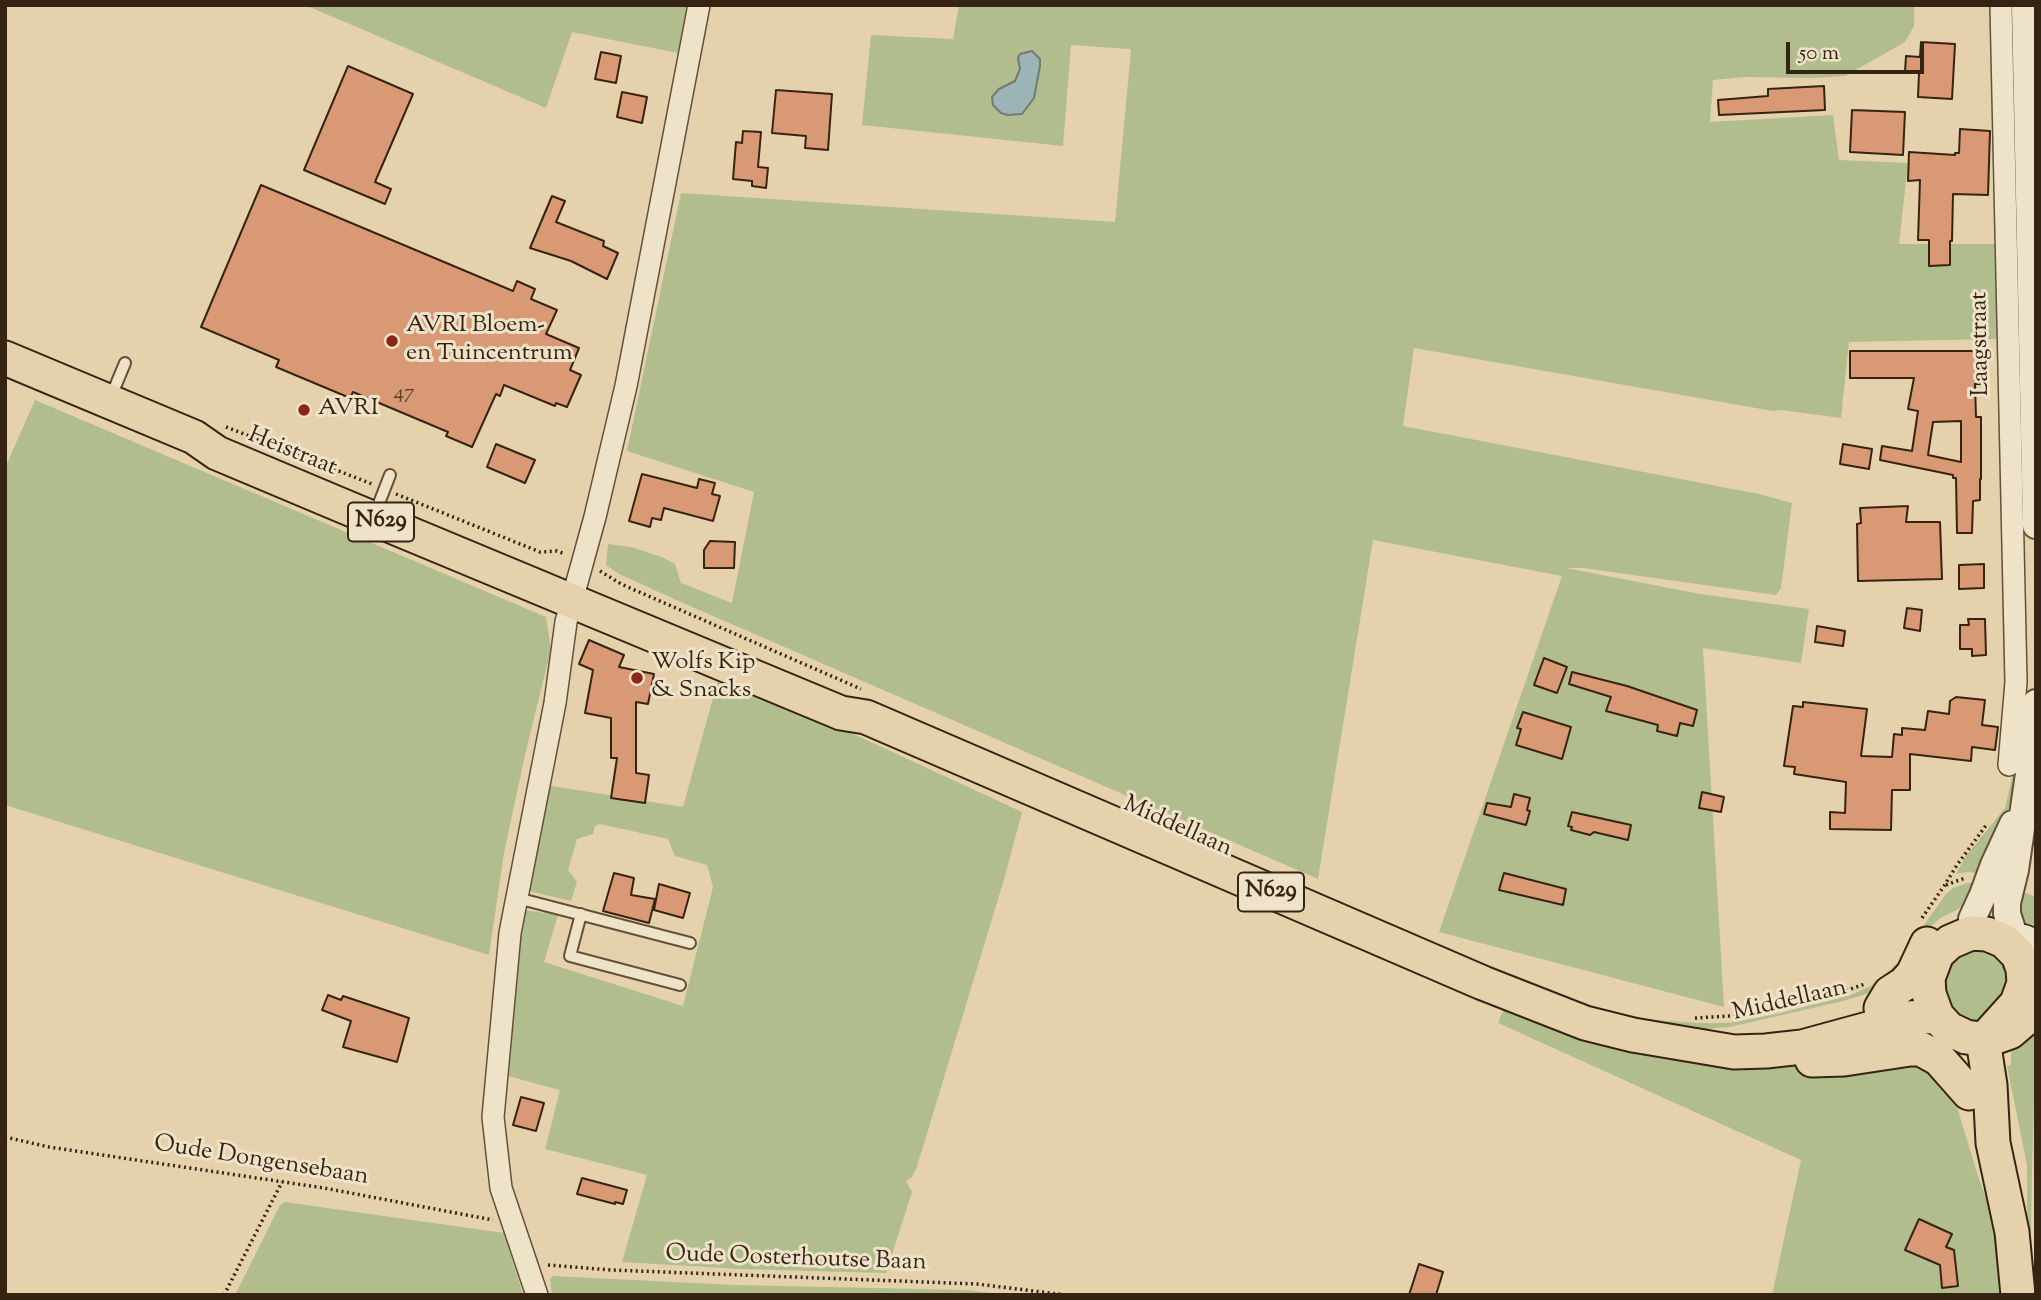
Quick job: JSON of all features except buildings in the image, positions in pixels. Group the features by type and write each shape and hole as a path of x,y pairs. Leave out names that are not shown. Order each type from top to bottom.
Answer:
{"main road":[{"name":"Heistraat","path":"5,358 110,402 206,430 217,453 382,496 577,582"},
{"name":"Middellaan","path":"577,582 846,700 863,703 1531,1003 1585,1023 1658,1039 1685,1030 1735,1034 1772,1033 1798,1029 1875,995 1916,995 1921,976"},
{"path":"1971,1031 1994,1027 2013,1009 2020,997 2028,950 2009,946 1995,937 1967,927 1937,954 1921,976 1929,994 1999,1060 2003,1093 1993,1143"},
{"path":"1971,1031 2024,1020 2036,997"},
{"name":"Middellaan","path":"1685,1030 1734,1052 1802,1047 1908,1018 1971,1031"},
{"path":"1969,1093 1963,1048 1971,1031"},
{"path":"1766,1051 1814,1060 1921,1049 1939,1059 1969,1093 1993,1143 2012,1232 2018,1295"}],"street":[{"path":"537,1295 500,1188 493,1117 509,945 555,703 566,622 595,517 626,386 699,5"},
{"name":"Laagstraat","path":"2001,5 2026,684 2009,765"},
{"path":"2025,5 2036,525"},
{"path":"2028,950 2007,914 2007,904 2015,870 2030,767 2036,703"},
{"path":"1967,927 2025,799"}],"lane":[{"path":"110,402 125,363"},
{"path":"517,898 690,943"},
{"path":"580,914 570,956 680,985"}],"path":[{"name":"Heistraat","path":"206,430 540,552 557,551 577,582"},
{"path":"621,584 863,703"},
{"path":"1944,886 1957,864 1992,819"},
{"name":"Middellaan","path":"1685,1030 1718,1018 1747,1016 1839,993 1875,995"},
{"name":"Oude Dongensebaan","path":"5,1137 49,1147 282,1182 511,1223"},
{"path":"224,1295 282,1182"},
{"name":"Oude Oosterhoutse Baan","path":"526,1259 548,1265 611,1270 977,1284 1066,1295"}],"green space":[{"path":"305,5 688,5 678,53 572,32 546,108"},
{"path":"959,5 1914,5 1914,26 1905,42 1845,76 1713,80 1710,122 1833,115 1839,160 1908,163 1899,244 1998,244 1999,326 1996,339 1849,342 1841,418 1773,411 1414,348 1403,426 1759,494 1792,503 1781,588 1776,595 1583,568 1566,568 1700,594 1809,609 1801,663 1703,648 1724,1007 1439,932 1562,576 1373,540 1318,879 674,599 619,574 606,565 608,544 631,547 675,564 681,583 732,603 754,492 627,451 681,193 1115,222 1131,50 1071,45 1063,146 862,125 871,35 953,39","holes":["1029,51 1037,88 1034,98 1018,115 1001,113 1009,85 1015,81 1019,72 1020,54"]},
{"path":"35,400 546,617 551,649 504,853 489,955 5,805 5,468"},
{"path":"719,676 832,724 1022,812 916,1169 906,1181 912,1192 886,1273 739,1269 622,1262 647,1175 545,1149 560,1090 504,1075 524,910 558,915 544,962 683,1006 713,887 707,865 675,856 668,839 600,824 595,826 593,834 577,839 568,870 577,882 571,901 529,891 546,785 683,807"},
{"path":"2014,768 2018,769 2005,822 1983,874 1956,874 1966,856 2005,808"},
{"path":"1967,883 1974,883 1967,903 1942,917 1921,935 1905,966 1876,991 1843,1001 1730,1027 1706,1029 1647,1023 1547,996 1537,988 1597,1009 1654,1020 1729,1023 1772,1015 1851,995 1871,986 1896,965 1946,894"},
{"path":"2021,891 2036,897 2036,933 2023,923 2019,910"},
{"path":"1975,949 1992,953 2001,960 2007,969 2009,980 2004,995 1978,1022 1961,1017 1952,1009 1945,993 1944,982 1956,958"},
{"path":"1505,1005 1753,1067 1916,1060 1946,1089 1948,1095 1953,1094 1995,1222 2007,1295 1772,1295 1801,1160 1498,1023"},
{"path":"2036,1022 2031,1241 2034,1295 2030,1295 2027,1165 2007,1066 2011,1065 2011,1051 2015,1043"},
{"path":"285,1202 504,1233 523,1295 235,1295 280,1205"},
{"path":"553,1276 735,1285 967,1290 1008,1295 552,1295 550,1279"}],"water":[{"path":"1032,51 1040,59 1034,98 1022,114 1001,113 993,105 992,97 999,89 1015,81 1020,69 1020,54"}],"place":[{"name":"AVRI Bloem- en Tuincentrum","path":"392,341"},
{"name":"AVRI","path":"304,410"},
{"name":"Wolfs Kip & Snacks","path":"637,678"}]}
